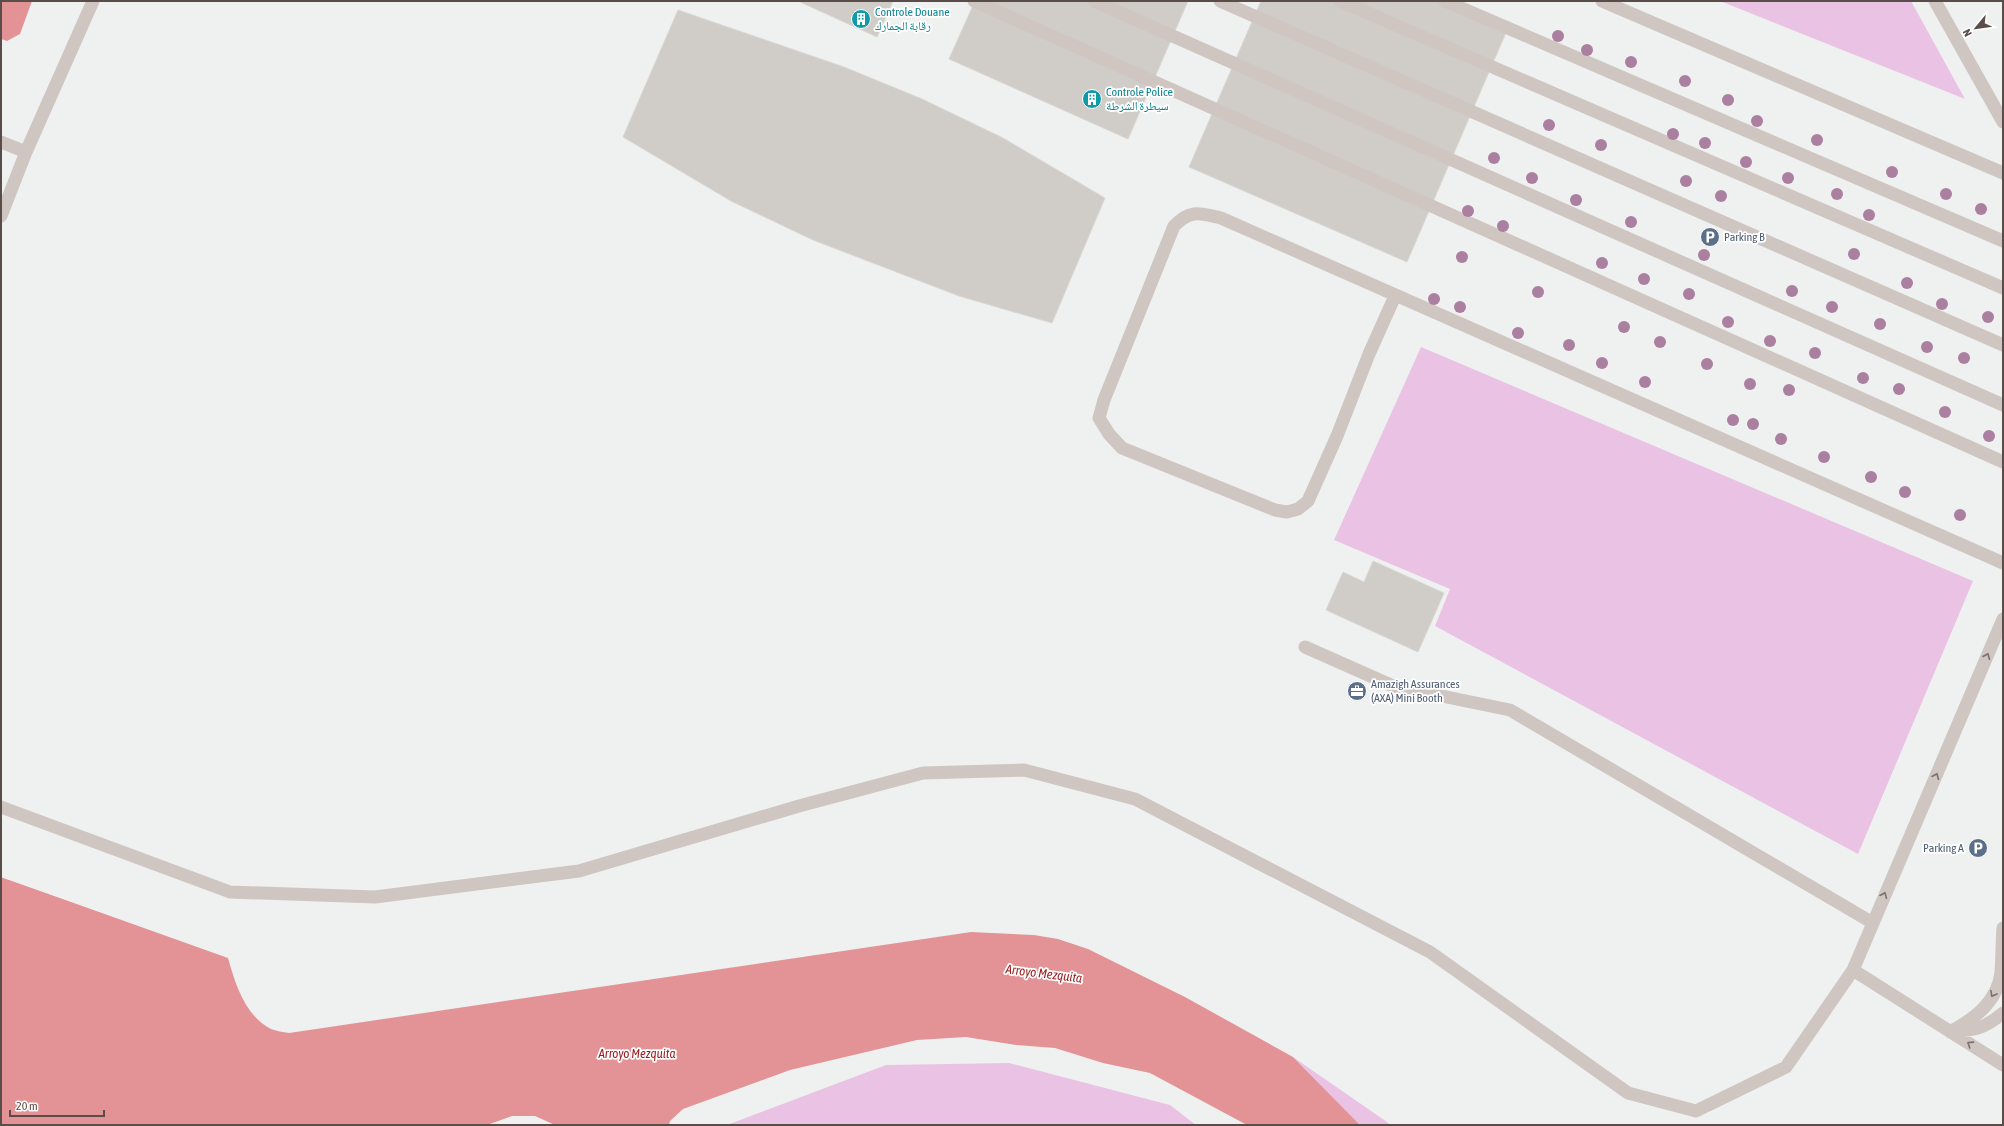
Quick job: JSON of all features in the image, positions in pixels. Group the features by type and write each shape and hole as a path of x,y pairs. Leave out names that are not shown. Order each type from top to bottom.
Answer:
{"lane":[{"path":"1,216 26,152 94,1"},
{"path":"974,1 2003,462"},
{"path":"1094,1 2003,405"},
{"path":"1220,1 2003,345"},
{"path":"1340,1 2003,288"},
{"path":"1446,1 2003,242"},
{"path":"1602,1 2003,173"},
{"path":"1935,1 2003,122"},
{"path":"1,142 26,152"},
{"path":"1395,296 1369,354 1337,436 1308,501 1298,509 1287,512 1275,510 1122,448 1109,434 1099,418 1104,400 1174,226 1184,216 1199,213 1221,218 2003,563"},
{"path":"1,807 230,892 375,897 579,871 799,806 923,772 1024,770 1135,799 1430,952 1628,1093 1696,1111 1786,1067 1853,970 2003,619"},
{"path":"1304,647 1393,686 1484,703 1510,710 1873,923"},
{"path":"1950,1032 1972,1020 1994,993 2001,974 2003,928"},
{"path":"1853,970 2003,1066"},
{"path":"1950,1032 1973,1030 1989,1025 2003,1013"}],"shaded area":[{"path":"1720,1 1911,1 1965,99"},
{"path":"1421,347 1973,581 1858,854 1435,626 1450,589 1334,540"},
{"path":"1293,1057 1387,1122 1390,1125 1360,1125"},
{"path":"1009,1063 1170,1105 1196,1125 727,1125 886,1065"}],"water":[{"path":"1,1 32,1 20,34 7,41 1,39"},
{"name":"Arroyo Mezquita","path":"1,877 228,958 242,998 254,1016 271,1029 289,1033 971,932 1034,935 1058,939 1088,949 1185,997 1293,1057 1360,1125 1247,1125 1150,1073 1103,1063 1055,1048 1016,1045 966,1037 917,1040 790,1070 683,1109 670,1121 669,1125 555,1125 535,1116 512,1116 487,1125 1,1125"}],"pier":[{"path":"1,875 229,956 230,957 1,877"}],"building":[{"name":"Controle Douane رقابة الجمارك","path":"798,1 893,1 877,37"},
{"name":"Controle Police سيطرة الشرطة","path":"975,1 1188,1 1128,139 949,59"},
{"path":"1261,1 1445,1 1508,28 1407,262 1189,167"},
{"path":"678,10 844,67 922,99 1003,138 1105,198 1052,323 959,296 813,240 731,201 623,137"},
{"path":"1373,561 1444,593 1418,652 1326,610 1343,572 1364,582"}],"place":[{"name":"Controle Douane رقابة الجمارك","path":"861,19"},
{"name":"Controle Police سيطرة الشرطة","path":"1092,99"},
{"name":"Parking B","path":"1710,237"},
{"name":"Amazigh Assurances (AXA) Mini Booth","path":"1357,691"},
{"name":"Parking A","path":"1978,848"}]}
